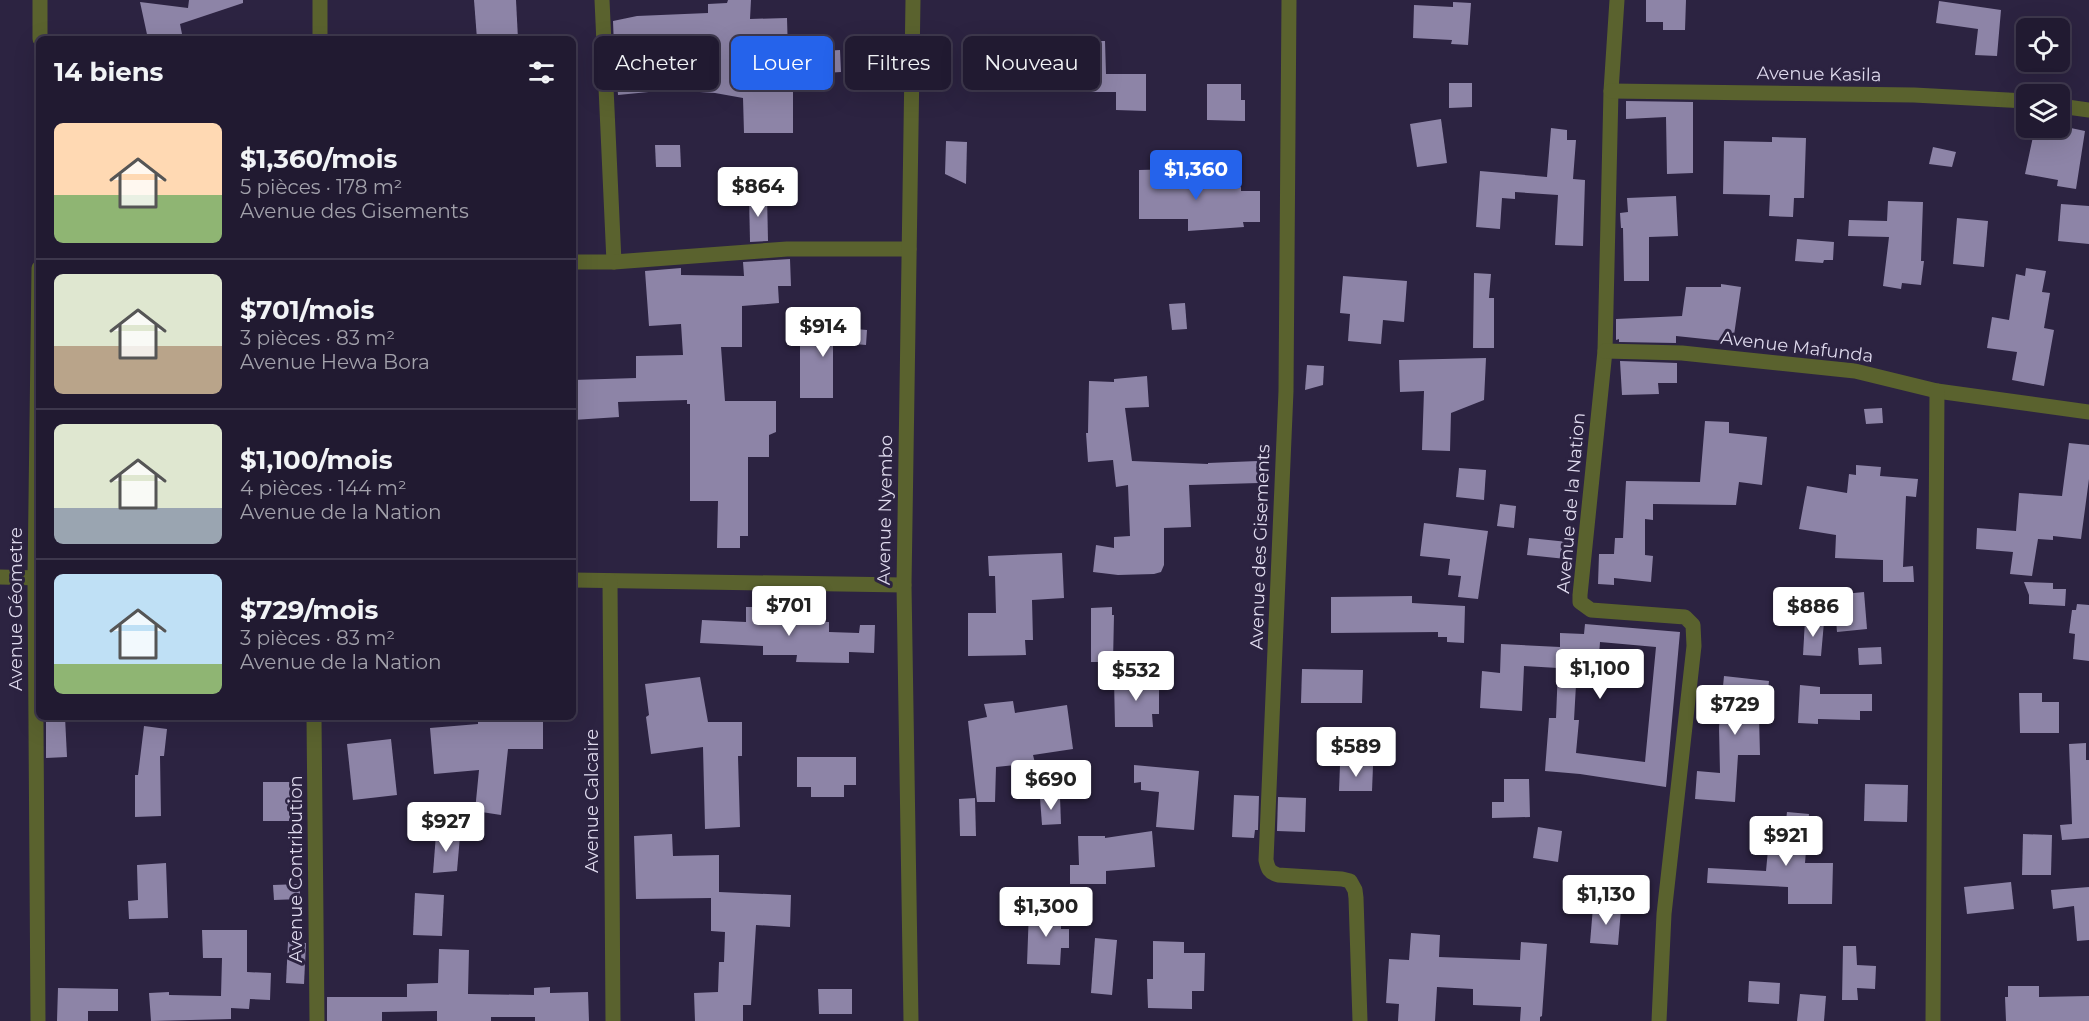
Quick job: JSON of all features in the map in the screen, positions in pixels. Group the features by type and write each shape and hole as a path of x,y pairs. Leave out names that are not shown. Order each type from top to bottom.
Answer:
{"street":[{"path":"40,0 40,36"},
{"path":"320,0 320,36"},
{"path":"602,0 614,262"},
{"name":"Avenue Nyembo","path":"911,1021 904,585 913,0"},
{"name":"Avenue des Gisements","path":"1289,0 1286,391 1266,860 1268,869 1278,875 1350,881 1356,898 1360,1021"},
{"name":"Avenue de la Nation","path":"1617,0 1611,91 1605,351 1580,602 1591,610 1685,617 1693,625 1694,636 1664,914 1659,1021"},
{"name":"Avenue Kasila","path":"1611,91 1914,95 2016,100"},
{"path":"2070,107 2089,110"},
{"path":"576,262 614,262 787,249 909,249"},
{"name":"Avenue Mafunda","path":"1605,351 1682,353 1855,371 1937,391 2089,412"},
{"path":"1933,1021 1937,391"},
{"path":"0,577 36,578"},
{"path":"576,580 904,585"},
{"name":"Avenue Calcaire","path":"610,581 613,1021"},
{"name":"Avenue Géometre","path":"37,720 38,1021"},
{"name":"Avenue Contribution","path":"314,720 316,1021"}],"building":[{"path":"189,0 243,0 243,3 180,24 182,36 147,36 140,2 188,8"},
{"path":"474,0 516,0 518,36 477,36"},
{"path":"728,0 751,0 750,19 787,18 788,36 731,36 731,90 793,90 793,133 744,133 743,98 715,93 669,90 719,90 719,36 614,36 613,21 637,16 708,13 708,4 727,3"},
{"path":"1646,0 1686,0 1685,30 1663,30 1663,22 1646,22"},
{"path":"1939,1 2001,10 1997,56 1975,55 1978,29 1936,23"},
{"path":"1453,2 1471,3 1468,45 1451,44 1452,40 1413,38 1414,5 1453,7"},
{"path":"1100,41 1105,41 1106,74 1146,74 1146,111 1116,110 1116,92 1086,92 1086,90 1100,90"},
{"path":"833,50 840,50 841,72 833,72"},
{"path":"1449,83 1472,83 1472,107 1449,108"},
{"path":"1207,84 1241,84 1241,100 1245,100 1245,121 1207,120"},
{"path":"618,90 669,90 618,95"},
{"path":"1626,101 1693,102 1693,173 1667,174 1666,117 1626,119"},
{"path":"1441,119 1447,163 1417,167 1410,124"},
{"path":"1551,128 1567,130 1567,140 1576,140 1573,179 1585,180 1583,246 1555,245 1558,195 1515,192 1515,199 1502,198 1500,229 1476,227 1480,171 1547,177"},
{"path":"2070,128 2085,131 2076,189 2057,186 2058,180 2025,174 2033,138 2070,138"},
{"path":"1772,137 1806,138 1804,198 1794,198 1793,217 1769,216 1770,195 1723,194 1724,141 1772,142"},
{"path":"946,141 967,142 966,184 945,174"},
{"path":"655,145 680,145 681,167 656,167"},
{"path":"1933,147 1956,152 1952,167 1929,164"},
{"path":"1179,169 1179,179 1191,178 1191,183 1229,180 1230,188 1241,187 1241,191 1260,191 1260,222 1243,222 1244,227 1188,231 1188,219 1139,219 1139,170"},
{"path":"767,194 768,241 750,242 749,195"},
{"path":"1676,196 1678,236 1649,237 1649,281 1624,281 1623,228 1621,228 1620,213 1628,212 1627,198"},
{"path":"1888,201 1923,202 1921,261 1924,261 1921,285 1902,283 1901,289 1883,286 1889,237 1848,236 1849,220 1887,221"},
{"path":"2061,204 2089,206 2089,244 2058,241"},
{"path":"1957,218 1988,221 1984,267 1953,264"},
{"path":"1797,239 1834,242 1833,260 1824,260 1823,263 1795,261"},
{"path":"790,259 791,286 778,286 779,303 742,306 742,347 721,347 725,401 776,401 776,432 769,435 769,457 748,457 748,536 740,536 740,548 717,548 718,501 690,501 690,404 687,404 687,400 618,402 619,417 576,420 576,380 636,378 636,356 683,355 681,324 649,326 645,271 681,268 681,275 744,276 743,262"},
{"path":"2026,268 2046,271 2042,292 2050,293 2044,328 2054,330 2044,386 2012,380 2017,352 1987,348 1992,317 2009,320 2016,274 2025,276"},
{"path":"1474,273 1491,274 1489,298 1494,298 1494,348 1473,348"},
{"path":"1343,276 1407,281 1404,322 1383,320 1381,344 1348,341 1350,314 1340,313"},
{"path":"1721,284 1741,287 1733,342 1676,336 1676,343 1619,342 1619,339 1616,340 1616,319 1682,316 1686,287 1721,287"},
{"path":"1185,303 1187,329 1172,330 1169,304"},
{"path":"809,325 867,330 866,345 833,342 833,398 800,398 800,336 808,336"},
{"path":"1486,358 1484,400 1451,413 1450,451 1422,450 1424,391 1400,392 1399,360"},
{"path":"1620,361 1677,363 1677,383 1658,383 1659,394 1622,395"},
{"path":"1307,365 1324,366 1323,385 1305,390"},
{"path":"1147,376 1149,407 1125,408 1132,461 1208,464 1258,461 1259,483 1189,485 1191,527 1164,528 1164,565 1161,572 1118,575 1093,572 1096,545 1114,548 1114,537 1130,536 1128,485 1116,487 1113,460 1088,462 1086,433 1088,433 1089,381 1114,382 1114,379"},
{"path":"1882,408 1883,423 1866,424 1864,409"},
{"path":"1705,421 1729,422 1729,433 1767,437 1762,485 1739,482 1736,505 1653,504 1653,520 1645,519 1645,555 1653,556 1651,582 1614,578 1614,585 1598,584 1599,554 1614,554 1615,538 1623,538 1626,481 1700,482"},
{"path":"2069,443 2089,445 2089,479 2081,539 2053,536 2053,540 2038,539 2032,576 2010,574 2013,552 1976,549 1977,528 2016,531 2019,493 2062,496"},
{"path":"1856,465 1881,467 1880,476 1918,479 1916,497 1906,496 1903,567 1913,566 1914,582 1883,582 1883,560 1835,558 1836,535 1799,529 1807,486 1847,493 1849,474 1856,475"},
{"path":"1459,468 1486,470 1484,500 1456,497"},
{"path":"1500,504 1516,506 1514,528 1497,526"},
{"path":"1424,523 1488,531 1478,599 1458,597 1461,576 1448,575 1450,559 1420,556"},
{"path":"1529,538 1568,542 1566,559 1527,555"},
{"path":"1062,553 1064,598 1032,600 1033,640 1025,640 1026,655 968,656 968,613 996,613 995,576 989,576 988,556"},
{"path":"2024,582 2053,583 2053,589 2066,589 2065,606 2029,604 2029,595"},
{"path":"1864,592 1867,629 1837,632 1834,595"},
{"path":"1412,596 1412,603 1465,606 1464,643 1447,642 1447,637 1438,637 1438,632 1331,633 1331,597"},
{"path":"2077,604 2089,605 2089,661 2073,659 2075,634 2069,633 2072,610 2076,610"},
{"path":"746,607 776,607 776,621 829,622 829,632 859,633 860,625 875,625 874,653 849,652 849,663 796,662 797,655 763,655 763,646 700,643 702,620 746,622"},
{"path":"1112,607 1112,615 1114,615 1113,662 1091,662 1091,608"},
{"path":"1805,620 1824,622 1821,656 1803,655"},
{"path":"1585,624 1680,632 1666,787 1545,771 1549,718 1556,718 1558,668 1524,666 1522,711 1480,708 1482,671 1500,673 1501,644 1560,647 1560,633 1584,634","holes":["1600,642 1656,647 1645,762 1576,753 1579,720 1574,720 1577,667 1598,669"]},
{"path":"1881,647 1882,664 1859,665 1858,648"},
{"path":"1302,669 1363,670 1362,703 1301,703"},
{"path":"1724,676 1769,681 1765,718 1759,717 1760,755 1738,755 1735,802 1695,799 1697,771 1720,773 1719,727"},
{"path":"700,677 708,722 742,722 742,756 738,756 740,827 705,829 703,747 651,754 646,717 649,715 645,684"},
{"path":"1159,678 1159,714 1152,714 1153,727 1115,727 1114,679"},
{"path":"1800,685 1820,687 1820,694 1872,694 1872,711 1860,711 1860,720 1818,719 1818,724 1798,723"},
{"path":"2019,693 2042,693 2042,702 2059,702 2059,733 2020,733"},
{"path":"1013,701 1015,713 1067,705 1073,749 1033,755 1035,763 996,767 995,802 977,802 968,721 987,717 984,704"},
{"path":"46,720 65,720 67,757 46,758"},
{"path":"478,720 543,720 543,749 508,749 501,815 475,811 479,770 434,774 430,728 478,724"},
{"path":"144,726 167,729 164,756 160,756 161,816 135,817 135,775 138,775"},
{"path":"391,739 397,795 353,800 347,744"},
{"path":"2086,743 2086,760 2089,760 2089,838 2062,840 2060,825 2072,824 2069,744"},
{"path":"797,757 856,757 856,785 844,785 844,797 811,797 811,787 797,787"},
{"path":"1134,765 1199,771 1194,830 1156,827 1159,792 1141,790 1141,782 1134,783"},
{"path":"1340,765 1373,766 1372,791 1339,791"},
{"path":"1504,779 1529,779 1530,817 1492,818 1492,802 1504,802"},
{"path":"263,782 290,782 290,821 263,821"},
{"path":"1865,784 1908,785 1907,822 1864,821"},
{"path":"1234,795 1259,796 1258,830 1255,830 1254,838 1232,837"},
{"path":"1060,797 1061,824 1042,825 1040,798"},
{"path":"1278,797 1306,798 1305,832 1277,831"},
{"path":"975,798 976,836 960,836 959,799"},
{"path":"1787,812 1809,814 1805,863 1833,863 1832,904 1788,904 1788,887 1707,883 1708,868 1766,871 1770,828 1785,829"},
{"path":"1538,827 1562,831 1558,862 1533,858"},
{"path":"1152,831 1155,867 1106,871 1106,884 1070,884 1070,865 1079,865 1078,836 1105,836 1105,838"},
{"path":"436,834 460,836 457,871 433,873"},
{"path":"672,834 673,856 719,855 719,892 791,895 790,927 756,925 751,1005 743,1005 743,1021 695,1021 694,993 718,992 719,962 724,962 725,932 711,931 711,898 636,899 634,836"},
{"path":"2023,834 2052,835 2051,875 2022,875"},
{"path":"166,863 168,918 129,919 128,901 138,900 137,865"},
{"path":"1612,875 1643,875 1643,894 1612,894"},
{"path":"2011,882 2014,909 1967,914 1964,887"},
{"path":"300,884 300,899 274,900 273,885"},
{"path":"2089,887 2089,940 2077,941 2074,906 2053,909 2051,890"},
{"path":"415,893 444,895 442,936 413,935"},
{"path":"1593,907 1621,909 1618,945 1590,943"},
{"path":"1029,910 1061,911 1061,929 1069,929 1069,948 1061,948 1060,965 1027,964"},
{"path":"202,930 247,930 247,972 271,973 270,1000 250,999 249,1009 231,1008 231,1019 151,1021 149,993 169,992 169,995 221,996 222,958 203,958"},
{"path":"1411,933 1440,935 1439,957 1520,960 1521,942 1547,944 1540,1021 1520,1021 1521,1007 1473,1005 1473,989 1437,987 1435,1021 1398,1021 1399,1004 1386,1003 1389,959 1409,960"},
{"path":"1095,938 1117,940 1112,995 1091,993"},
{"path":"1153,941 1184,942 1184,953 1205,953 1204,991 1192,991 1192,1009 1148,1008 1147,979 1153,979"},
{"path":"288,942 306,943 304,984 286,983"},
{"path":"1843,946 1856,946 1857,965 1876,966 1875,989 1857,988 1858,1000 1842,1000"},
{"path":"439,949 469,950 468,994 534,995 534,988 550,987 550,993 588,992 589,1021 535,1021 535,1017 491,1017 491,1021 437,1021 437,1011 382,1012 382,1021 327,1021 327,997 407,997 407,984 438,983"},
{"path":"1749,981 1780,983 1779,1004 1748,1002"},
{"path":"2008,986 2039,986 2039,997 2089,996 2089,1021 2006,1021 2005,997 2008,997"},
{"path":"58,988 118,989 118,1011 88,1011 88,1021 57,1021"},
{"path":"818,989 852,989 852,1014 819,1014"},
{"path":"1800,994 1826,996 1824,1021 1797,1021"}]}
